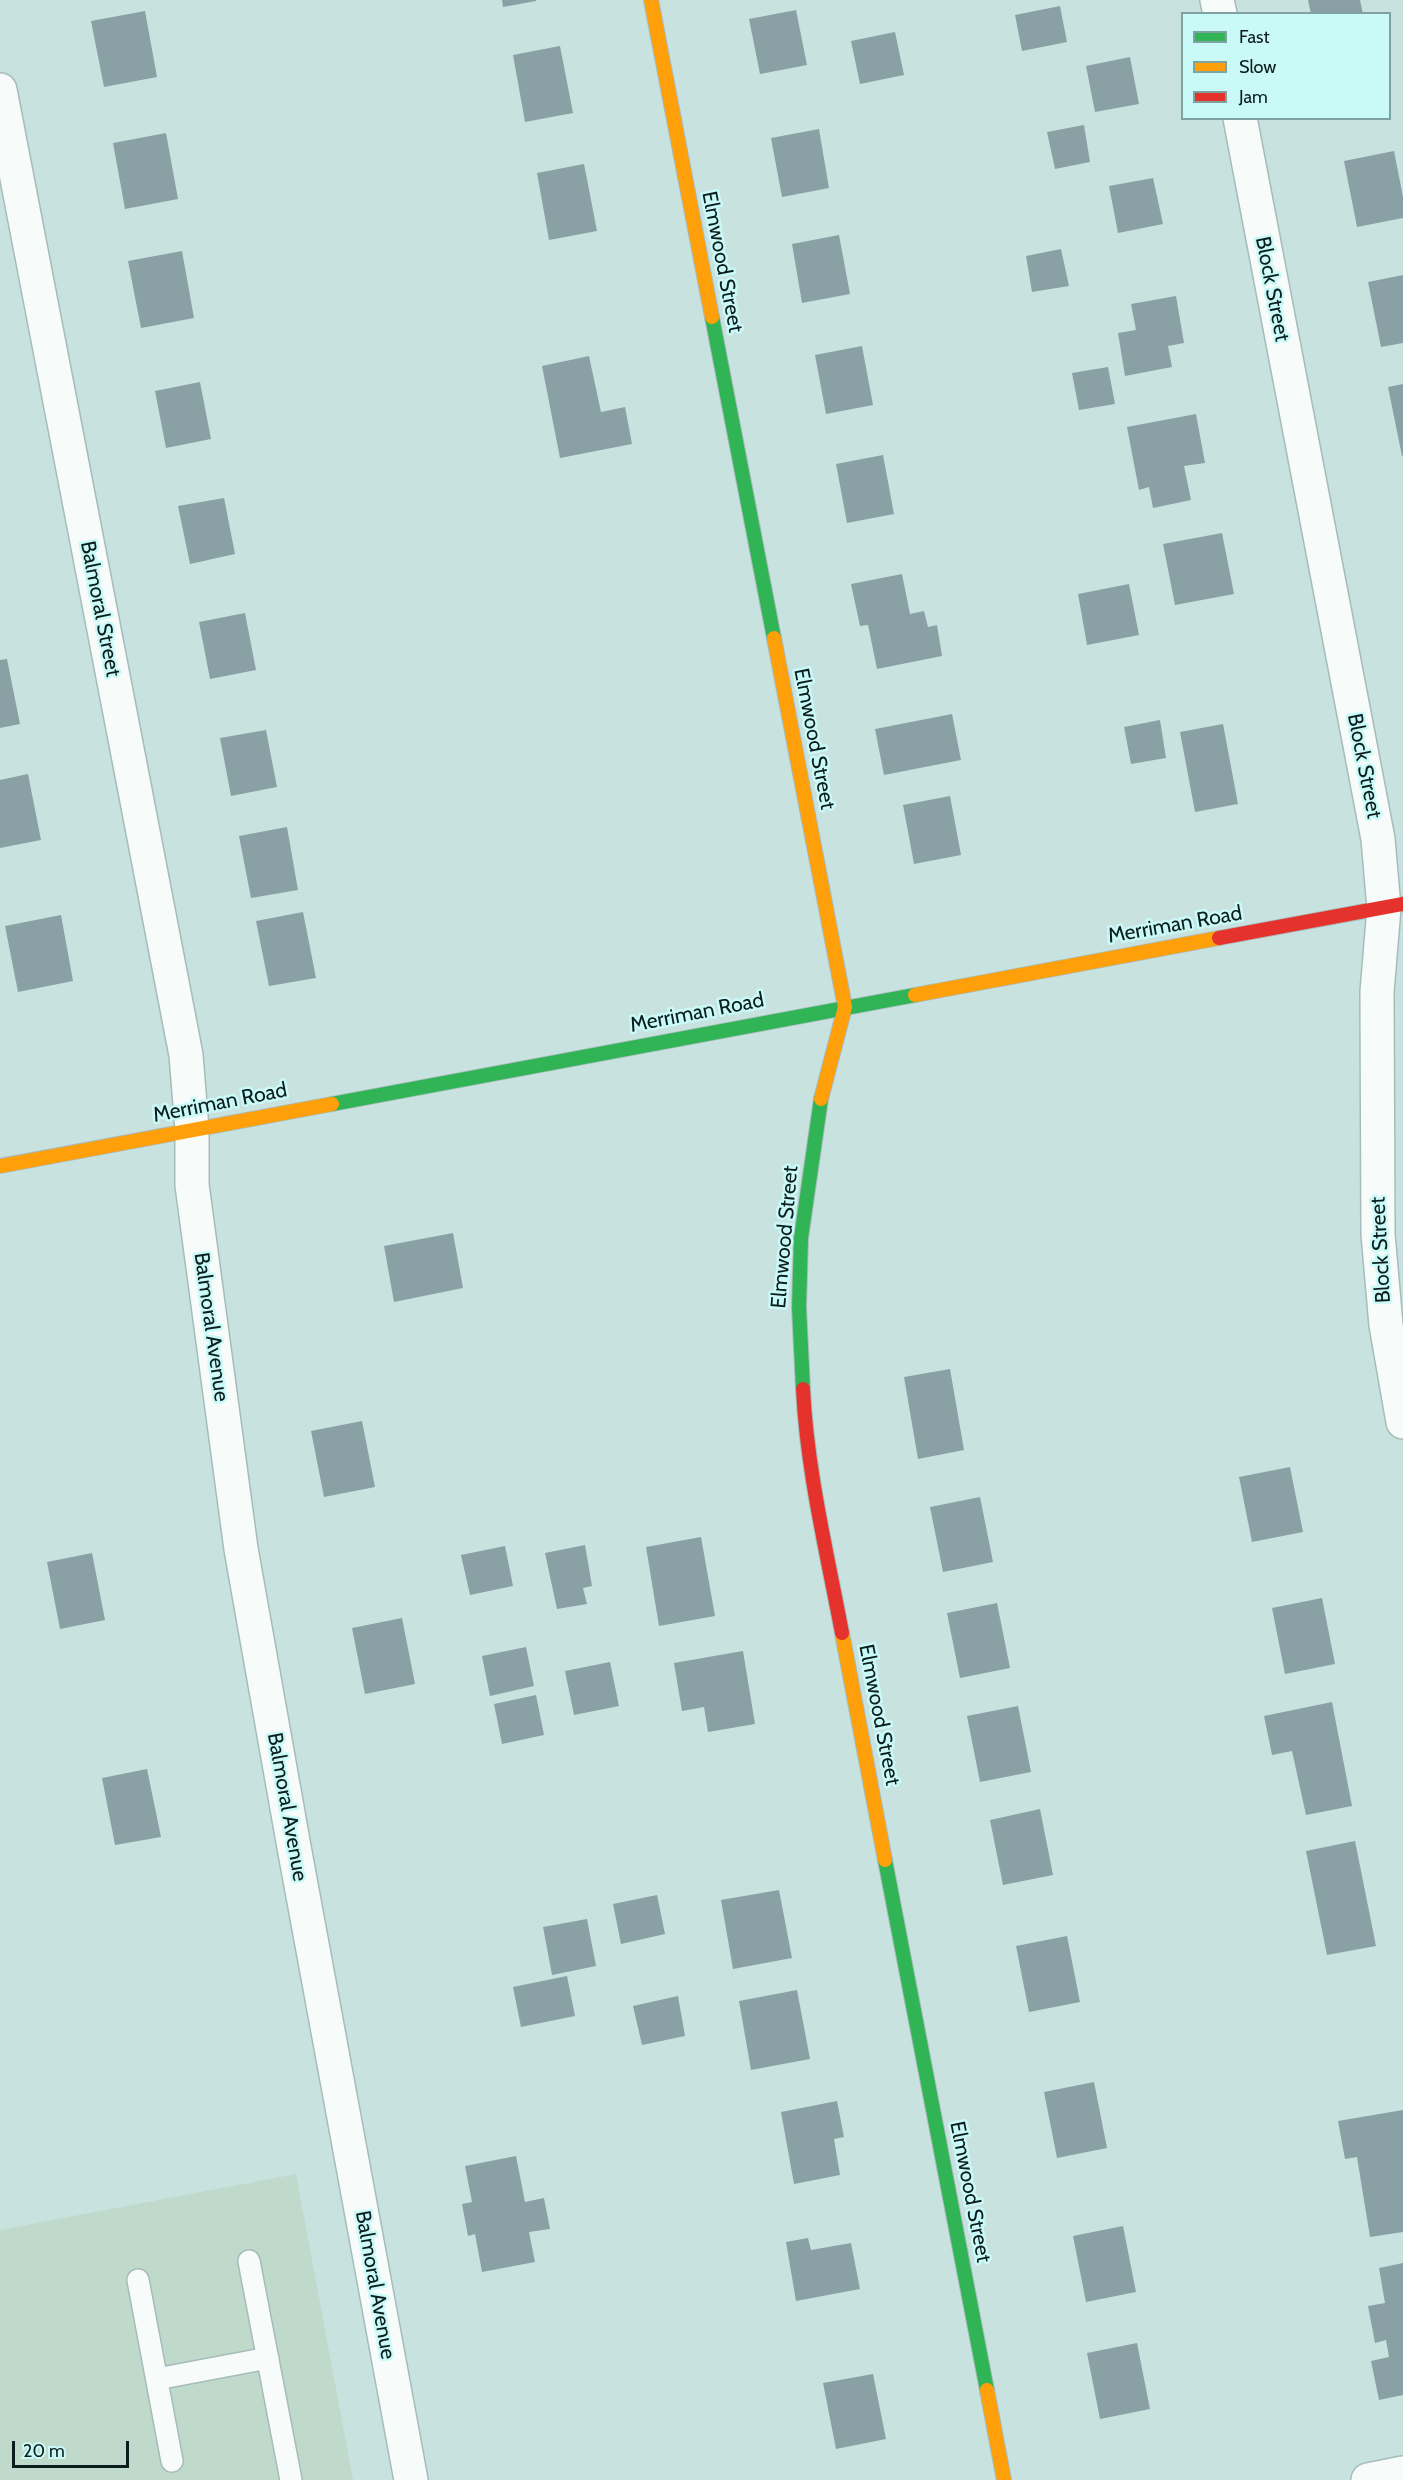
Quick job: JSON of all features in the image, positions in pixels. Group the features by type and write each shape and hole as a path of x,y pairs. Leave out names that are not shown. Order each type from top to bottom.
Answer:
{"street":[{"name":"Elmwood Street","path":"651,0 845,1007 819,1108 801,1238 799,1307 804,1416 816,1502 1004,2480"},
{"name":"Balmoral Street","path":"0,90 185,1046 192,1129"},
{"name":"Block Street","path":"1240,120 1378,839 1393,906 1377,992 1378,1234 1386,1325 1403,1422"},
{"name":"Merriman Road","path":"0,1166 1393,906"},
{"name":"Balmoral Avenue","path":"192,1129 192,1185 241,1549 411,2480"},
{"path":"1368,2480 1403,2473"}],"lane":[{"path":"249,2261 291,2480"},
{"path":"138,2280 172,2461"},
{"path":"157,2379 268,2358"}],"green space":[{"path":"296,2174 353,2480 0,2480 0,2230"}],"building":[{"path":"502,0 536,0 536,1 503,7"},
{"path":"1308,0 1360,0 1363,12 1311,12"},
{"path":"1060,6 1067,42 1022,51 1015,15"},
{"path":"796,10 807,65 760,74 749,19"},
{"path":"145,11 157,77 104,87 91,21"},
{"path":"895,32 904,75 860,84 851,41"},
{"path":"560,46 573,113 525,122 513,55"},
{"path":"1130,57 1139,104 1095,112 1086,66"},
{"path":"1084,125 1090,162 1055,169 1047,132"},
{"path":"819,129 829,188 782,197 771,138"},
{"path":"166,133 178,199 125,209 113,143"},
{"path":"1394,151 1403,197 1403,218 1357,227 1344,161"},
{"path":"584,164 597,231 549,240 537,173"},
{"path":"1153,178 1163,224 1118,233 1109,186"},
{"path":"839,235 850,294 802,303 792,244"},
{"path":"1061,249 1069,286 1032,292 1026,256"},
{"path":"182,251 194,318 141,328 128,261"},
{"path":"1403,275 1403,343 1381,347 1368,282"},
{"path":"1176,296 1184,343 1168,346 1172,367 1125,376 1118,333 1136,330 1131,304"},
{"path":"862,346 873,405 826,414 815,355"},
{"path":"589,356 601,412 625,407 632,444 560,458 542,366"},
{"path":"1108,367 1115,404 1079,410 1072,373"},
{"path":"200,382 211,439 166,448 155,391"},
{"path":"1403,384 1403,456 1402,456 1388,387"},
{"path":"1196,414 1205,463 1184,466 1191,500 1153,508 1149,487 1139,490 1127,427"},
{"path":"883,455 894,514 847,523 836,464"},
{"path":"224,498 235,554 190,564 178,506"},
{"path":"1222,533 1234,594 1175,605 1163,544"},
{"path":"902,574 910,614 924,611 928,627 937,625 942,656 877,669 868,625 860,626 851,584"},
{"path":"1129,584 1139,635 1087,645 1078,594"},
{"path":"245,613 256,670 210,679 199,622"},
{"path":"7,659 20,724 0,728 0,660"},
{"path":"952,714 961,760 884,775 875,729"},
{"path":"1160,720 1166,758 1131,764 1124,727"},
{"path":"1223,724 1238,804 1195,812 1180,732"},
{"path":"266,730 277,787 231,796 220,738"},
{"path":"28,774 41,840 0,848 0,780"},
{"path":"950,796 961,855 914,864 903,805"},
{"path":"287,827 298,890 251,898 239,836"},
{"path":"303,912 316,978 269,986 256,921"},
{"path":"61,915 73,981 18,992 5,926"},
{"path":"453,1233 463,1288 394,1302 384,1246"},
{"path":"950,1369 964,1450 918,1459 904,1377"},
{"path":"362,1421 375,1487 324,1497 311,1431"},
{"path":"1290,1467 1303,1532 1252,1542 1239,1477"},
{"path":"980,1497 993,1562 943,1572 930,1507"},
{"path":"701,1537 715,1616 659,1626 646,1547"},
{"path":"585,1545 592,1586 583,1588 587,1604 557,1609 545,1553"},
{"path":"505,1546 513,1586 470,1595 461,1555"},
{"path":"92,1553 105,1620 60,1629 47,1562"},
{"path":"1322,1598 1335,1664 1285,1674 1272,1608"},
{"path":"997,1603 1010,1668 960,1678 947,1613"},
{"path":"402,1618 415,1684 365,1694 352,1628"},
{"path":"526,1647 534,1686 490,1696 482,1656"},
{"path":"743,1651 755,1724 708,1732 704,1707 682,1711 674,1663"},
{"path":"610,1662 619,1706 574,1715 565,1671"},
{"path":"536,1695 544,1735 502,1744 494,1704"},
{"path":"1332,1702 1352,1806 1306,1815 1292,1751 1272,1755 1264,1716"},
{"path":"1018,1706 1031,1772 980,1782 967,1716"},
{"path":"147,1769 161,1837 115,1845 102,1778"},
{"path":"1040,1809 1053,1875 1003,1885 990,1820"},
{"path":"1355,1841 1376,1946 1327,1955 1306,1851"},
{"path":"779,1890 792,1958 733,1969 721,1900"},
{"path":"657,1895 665,1934 621,1944 613,1904"},
{"path":"587,1919 596,1966 552,1975 543,1927"},
{"path":"1067,1936 1080,2002 1029,2012 1016,1946"},
{"path":"567,1976 575,2016 521,2027 513,1987"},
{"path":"797,1990 810,2059 751,2070 739,2001"},
{"path":"678,1996 685,2036 642,2045 633,2006"},
{"path":"1094,2082 1107,2148 1057,2158 1044,2092"},
{"path":"837,2101 844,2137 834,2139 840,2175 794,2184 781,2112"},
{"path":"1403,2110 1403,2232 1370,2237 1357,2157 1345,2159 1338,2121"},
{"path":"516,2156 525,2202 544,2198 550,2229 529,2232 535,2262 482,2272 475,2234 468,2236 462,2204 472,2202 465,2166"},
{"path":"1123,2226 1136,2292 1086,2302 1073,2236"},
{"path":"808,2238 811,2250 851,2243 860,2289 796,2301 786,2242"},
{"path":"1403,2263 1403,2395 1379,2400 1371,2361 1389,2357 1386,2340 1375,2343 1368,2306 1385,2303 1379,2268"},
{"path":"1137,2343 1150,2409 1100,2419 1087,2353"},
{"path":"873,2374 886,2439 836,2449 823,2383"}],"traffic: fast":[{"path":"712,317 774,638"},
{"path":"332,1104 915,995"},
{"path":"803,1389 799,1307 801,1238 821,1099"},
{"path":"885,1860 987,2390"}],"traffic: slow":[{"path":"651,0 712,317"},
{"path":"774,638 845,1007 821,1099"},
{"path":"915,995 1219,938"},
{"path":"0,1166 332,1104"},
{"path":"842,1633 885,1860"},
{"path":"987,2390 1004,2480"}],"traffic: jam":[{"path":"1219,938 1403,904"},
{"path":"803,1389 813,1481 842,1633"}]}
